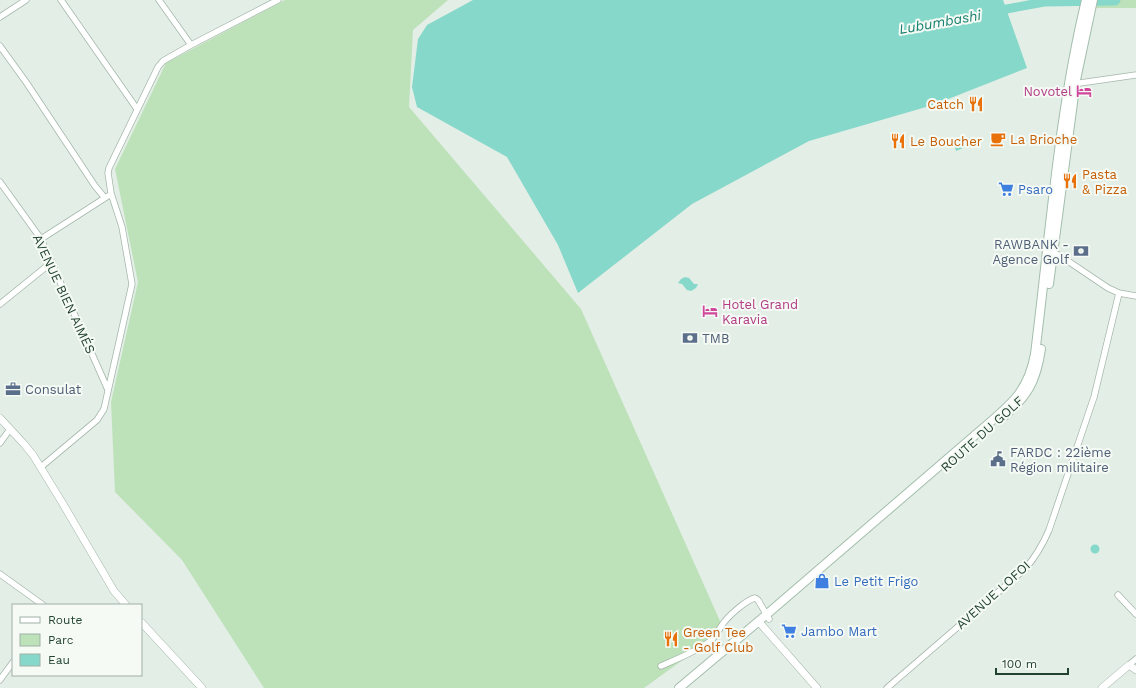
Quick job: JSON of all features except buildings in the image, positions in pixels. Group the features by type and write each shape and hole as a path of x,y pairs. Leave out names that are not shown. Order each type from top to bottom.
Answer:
{"main road":[{"name":"ROUTE DU GOLF","path":"683,688 1009,413 1026,394 1033,382 1039,363 1050,252 1073,84 1089,4"}],"street":[{"path":"0,17 26,0"},
{"path":"61,0 137,109"},
{"path":"159,0 191,45"},
{"path":"41,467 97,420 104,409 132,284 122,227 111,193 108,173 160,62 278,0"},
{"path":"0,46 26,82 95,186 105,198"},
{"path":"1073,84 1136,75"},
{"name":"AVENUE BIEN AIMÉS","path":"0,182 41,239 108,391"},
{"path":"41,239 111,193"},
{"path":"1050,252 1097,282 1119,293 1136,296"},
{"path":"0,304 52,262"},
{"name":"AVENUE LOFOI","path":"887,688 1026,568 1043,544 1094,398 1119,293"},
{"path":"0,418 24,444 41,467 114,591 125,604"},
{"path":"0,443 10,429"},
{"path":"0,574 41,604"},
{"path":"1118,595 1136,614"},
{"path":"661,666 708,643 716,636 726,620 753,598 758,600 768,617"},
{"path":"142,623 202,688"},
{"path":"760,624 817,688"},
{"path":"1102,688 1136,659"},
{"path":"0,680 12,663"},
{"path":"1130,664 1136,670"}],"green space":[{"path":"285,0 448,0 413,30 409,107 581,309 724,630 644,688 264,688 182,560 115,492 111,402 138,282 115,169 166,63"},
{"path":"1100,0 1136,0 1136,8 1096,8"}],"water":[{"path":"473,0 1003,0 1027,68 933,105 809,141 692,204 578,293 558,245 507,157 417,107 412,87 418,39 427,25"},
{"path":"971,138 973,144 956,151 954,144"},
{"path":"685,277 689,278 694,284 698,284 696,288 691,291 687,290 682,284 678,283"},
{"path":"1095,544 1100,549 1095,554 1090,549"}],"waterway":[{"name":"Lubumbashi","path":"996,11 1044,2 1116,0"}],"place":[{"name":"Novotel","path":"1084,91"},
{"name":"Catch","path":"976,104"},
{"name":"La Brioche","path":"998,139"},
{"name":"Le Boucher","path":"898,141"},
{"name":"Pasta & Pizza","path":"1070,181"},
{"name":"Psaro","path":"1006,189"},
{"name":"RAWBANK - Agence Golf","path":"1081,251"},
{"name":"Hotel Grand Karavia","path":"710,311"},
{"name":"TMB","path":"690,338"},
{"name":"Consulat","path":"13,389"},
{"name":"FARDC : 22ième Région militaire","path":"998,459"},
{"name":"Le Petit Frigo","path":"822,581"},
{"name":"Jambo Mart","path":"789,631"},
{"name":"Green Tee - Golf Club","path":"671,639"}]}
